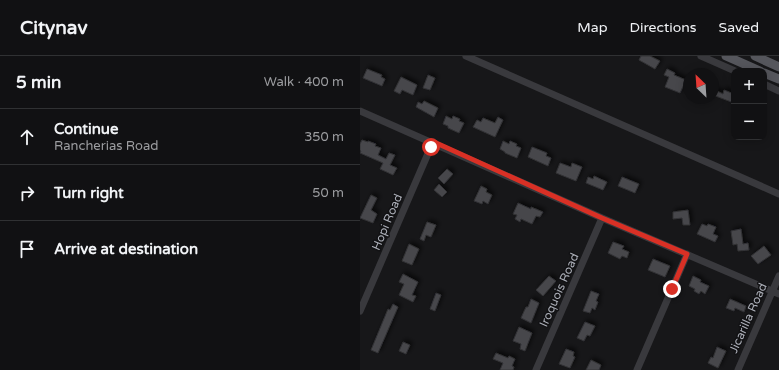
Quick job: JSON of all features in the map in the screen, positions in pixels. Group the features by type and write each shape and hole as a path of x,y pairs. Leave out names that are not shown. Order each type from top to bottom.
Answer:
{"main road":[{"path":"726,56 753,68"},
{"path":"755,56 779,67"},
{"path":"767,74 779,79"}],"street":[{"path":"466,56 779,194"},
{"path":"701,56 731,69"},
{"path":"767,85 779,90"},
{"path":"360,111 434,142 602,218 776,292"},
{"name":"Hopi Road","path":"360,311 434,142"},
{"name":"Iroquois Road","path":"536,370 602,218"},
{"path":"637,370 687,254"},
{"name":"Jicarilla Road","path":"738,370 776,292 779,276"}],"building":[{"path":"641,56 650,56 660,61 655,69 639,60"},
{"path":"367,69 382,75 381,77 385,79 382,86 363,78"},
{"path":"667,69 675,73 674,75 683,79 683,86 680,93 665,87 669,77 664,75"},
{"path":"428,75 435,78 430,90 423,88"},
{"path":"401,77 417,85 413,95 402,90 400,94 394,91"},
{"path":"724,90 731,93 731,102 719,97 719,92 723,94"},
{"path":"424,101 438,108 434,117 416,107 418,102 422,104"},
{"path":"446,116 452,119 453,116 460,119 459,121 464,123 459,133 443,124"},
{"path":"498,117 503,120 495,137 473,127 477,120 481,122 483,118 495,123"},
{"path":"362,140 376,144 375,146 381,148 378,155 386,159 389,153 395,155 390,165 397,168 393,175 380,169 383,163 360,153 360,144"},
{"path":"503,141 509,144 510,141 517,144 516,146 521,148 517,158 500,149"},
{"path":"532,147 547,153 546,156 551,158 548,166 528,157"},
{"path":"560,163 571,167 572,163 582,167 576,181 556,173"},
{"path":"447,169 453,174 444,184 438,178"},
{"path":"594,176 607,182 603,190 586,183 588,177 593,179"},
{"path":"622,177 639,184 635,193 618,186"},
{"path":"439,184 447,192 442,197 434,190"},
{"path":"481,186 487,189 486,192 492,195 488,204 483,201 482,204 474,201"},
{"path":"371,195 377,198 371,210 377,214 373,223 360,218"},
{"path":"518,203 531,209 531,207 543,212 540,217 536,216 532,224 521,219 520,222 515,219 517,215 513,214"},
{"path":"688,210 690,225 683,225 682,218 673,219 673,212"},
{"path":"427,222 436,225 431,237 426,235 424,241 420,239"},
{"path":"702,224 707,226 708,224 716,227 713,234 718,236 715,242 697,234"},
{"path":"741,229 743,244 748,243 749,250 738,251 737,244 733,245 731,231"},
{"path":"613,242 624,246 622,249 629,252 627,258 622,256 620,259 608,253"},
{"path":"409,244 419,249 412,265 402,261"},
{"path":"764,246 771,255 758,264 751,256"},
{"path":"653,259 670,266 665,277 648,270"},
{"path":"403,274 418,282 412,295 416,296 413,302 399,295 404,284 399,282"},
{"path":"549,276 556,281 543,296 536,290"},
{"path":"693,276 701,280 700,282 709,286 705,294 701,291 699,294 694,291 695,289 689,286"},
{"path":"591,291 599,294 596,301 598,302 595,310 592,308 590,313 583,311"},
{"path":"436,293 441,295 435,311 430,309"},
{"path":"531,299 539,303 531,323 521,318"},
{"path":"730,299 746,306 744,312 735,308 734,311 726,308"},
{"path":"393,304 398,307 378,353 371,350 388,309 390,310"},
{"path":"585,322 595,326 590,336 587,335 584,341 577,338"},
{"path":"519,327 532,333 525,351 520,349 521,344 513,341"},
{"path":"403,342 410,345 406,354 399,351"},
{"path":"717,347 726,351 718,368 708,363 711,357 713,358"},
{"path":"566,349 574,352 573,356 575,357 570,368 559,364"},
{"path":"496,353 515,359 512,366 514,367 513,370 500,370 503,363 493,359"},
{"path":"591,360 601,365 599,370 586,370"}],"route":[{"path":"431,147 434,142 602,218 687,254 672,289"}]}
